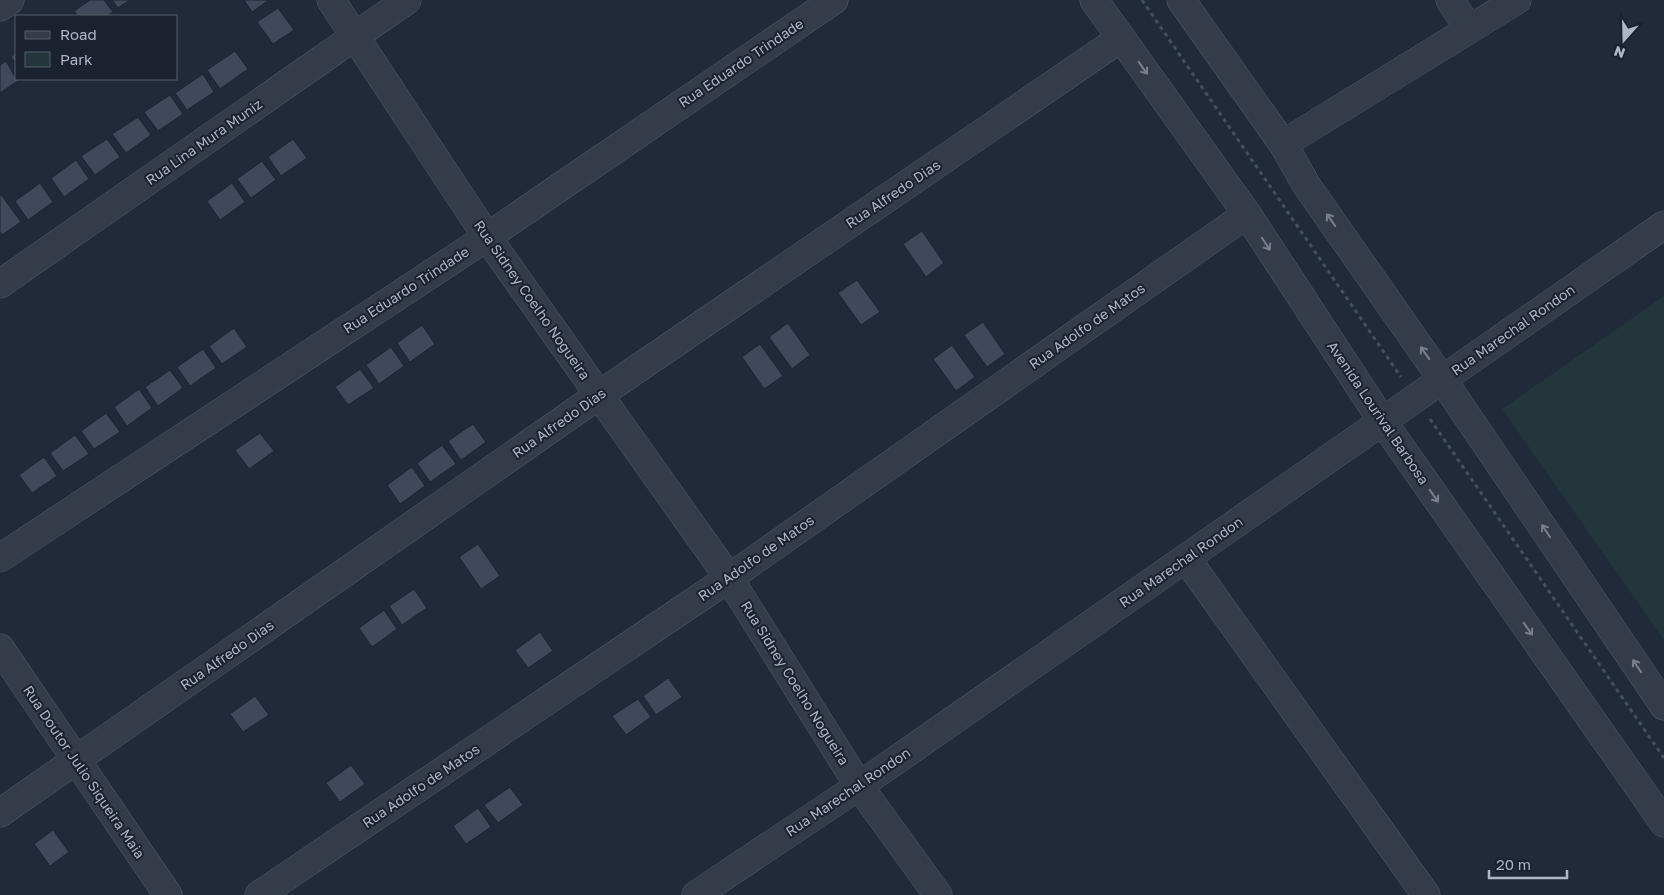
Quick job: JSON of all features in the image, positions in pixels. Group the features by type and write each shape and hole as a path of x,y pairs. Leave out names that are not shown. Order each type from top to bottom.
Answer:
{"street":[{"path":"0,7 10,0"},
{"name":"Rua Sidney Coelho Nogueira","path":"331,0 487,237 729,578 859,786 938,895"},
{"name":"Rua Lina Mura Muniz","path":"0,284 407,0"},
{"name":"Rua Eduardo Trindade","path":"0,558 487,237 834,0"},
{"name":"Avenida Lourival Barbosa","path":"1094,0 1247,214 1383,422 1664,824"},
{"path":"1181,0 1282,144 1307,186 1442,379 1664,706"},
{"path":"1450,0 1469,29"},
{"path":"1282,144 1517,0"},
{"name":"Rua Alfredo Dias","path":"0,813 599,395 1121,38"},
{"name":"Rua Adolfo de Matos","path":"259,895 729,578 1247,214"},
{"name":"Rua Marechal Rondon","path":"696,895 859,786 1664,225"},
{"path":"1186,558 1426,895"},
{"name":"Rua Doutor Julio Siqueira Maia","path":"0,648 168,895"}],"green space":[{"path":"1664,296 1664,640 1502,409"}],"building":[{"path":"90,0 104,0 113,12 108,15 77,15 74,11"},
{"path":"112,0 130,0 118,8"},
{"path":"244,0 269,0 252,12"},
{"path":"278,8 294,30 273,44 257,22"},
{"path":"235,51 248,69 220,89 207,70"},
{"path":"15,54 15,63 11,57"},
{"path":"6,61 15,80 19,80 0,93 0,65"},
{"path":"203,74 214,92 187,110 175,93"},
{"path":"170,95 183,114 158,131 144,112"},
{"path":"138,117 151,135 126,153 112,134"},
{"path":"107,139 120,157 95,175 81,156"},
{"path":"293,139 307,158 281,176 268,157"},
{"path":"76,160 89,179 64,197 51,178"},
{"path":"262,161 276,180 251,198 237,179"},
{"path":"40,183 53,202 28,220 15,201"},
{"path":"232,183 245,202 220,220 207,201"},
{"path":"0,193 21,222 2,235 0,232"},
{"path":"922,231 944,263 926,277 903,244"},
{"path":"857,280 880,312 861,325 838,293"},
{"path":"983,322 1005,354 987,367 964,335"},
{"path":"788,323 810,355 792,369 769,337"},
{"path":"422,325 435,344 410,362 397,343"},
{"path":"234,328 247,347 222,364 209,346"},
{"path":"760,344 783,376 764,389 742,357"},
{"path":"952,345 975,377 956,391 933,359"},
{"path":"391,347 404,366 379,384 366,365"},
{"path":"203,349 216,368 190,386 177,367"},
{"path":"360,369 374,388 348,405 335,387"},
{"path":"170,370 183,388 158,406 145,387"},
{"path":"139,389 152,408 127,426 114,407"},
{"path":"106,413 120,432 94,449 81,431"},
{"path":"473,424 486,442 461,460 448,441"},
{"path":"260,433 274,451 249,469 235,450"},
{"path":"75,435 89,454 63,471 50,453"},
{"path":"442,445 456,464 430,482 417,463"},
{"path":"44,457 57,476 32,493 19,475"},
{"path":"412,467 425,486 400,504 387,485"},
{"path":"478,544 500,576 481,589 459,557"},
{"path":"414,589 427,608 402,625 389,606"},
{"path":"384,610 397,629 372,647 359,628"},
{"path":"540,632 553,651 528,668 515,650"},
{"path":"668,678 682,697 656,715 643,696"},
{"path":"255,696 269,715 243,732 230,714"},
{"path":"638,699 651,717 626,735 612,716"},
{"path":"351,765 365,784 340,802 326,783"},
{"path":"510,787 523,805 498,823 484,805"},
{"path":"478,808 491,827 466,844 453,826"},
{"path":"53,830 69,852 50,866 34,844"}]}
